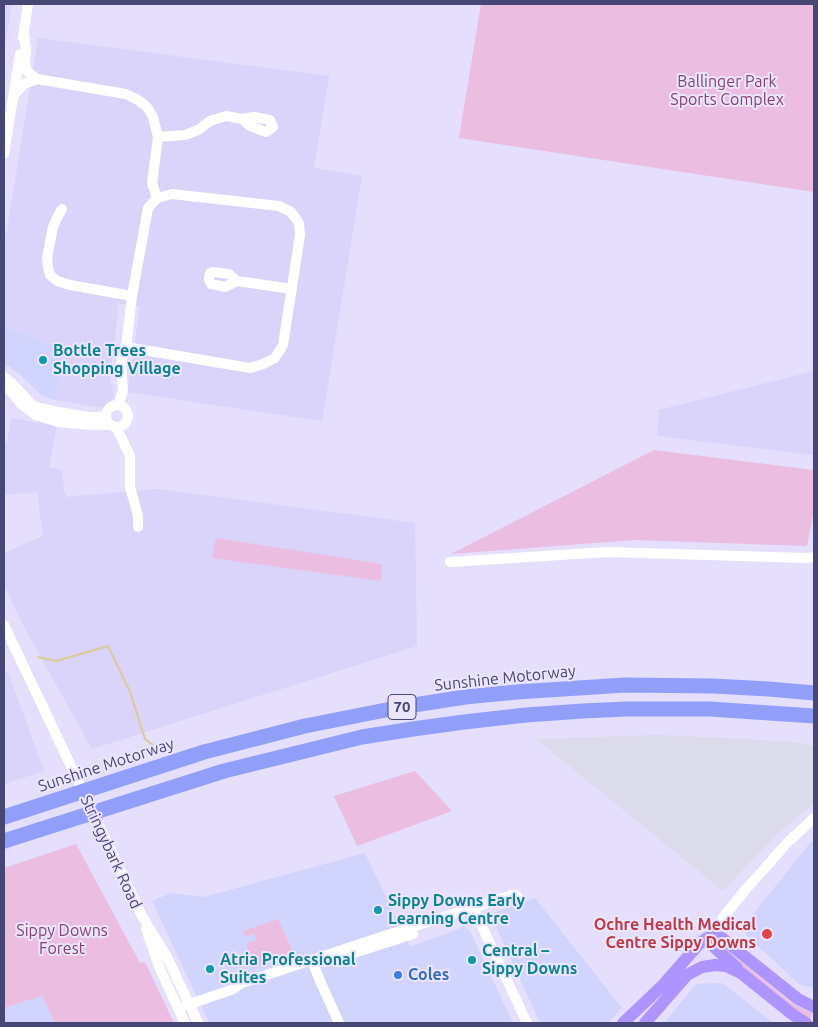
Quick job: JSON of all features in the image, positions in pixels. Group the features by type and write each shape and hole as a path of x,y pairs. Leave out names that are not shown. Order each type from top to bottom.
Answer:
{"highway":[{"name":"Sunshine Motorway","path":"4,817 230,745 349,716 465,697 625,685 714,686 814,693"},
{"name":"70","path":"4,841 224,771 345,741 413,729 526,715 627,709 710,709 814,716"}],"main road":[{"path":"711,937 713,946 744,975 806,1023"},
{"path":"645,1023 682,979 707,946 711,937"},
{"path":"623,1023 699,944 711,937 719,937 725,940 798,999 814,1006"},
{"path":"682,979 698,969 711,965 729,968 744,975"}],"street":[{"path":"4,154 28,4"},
{"path":"24,33 25,64 27,71 37,79 126,94 147,107 153,117 158,137 152,183 157,198"},
{"path":"14,96 24,84 37,79"},
{"path":"158,137 185,135 198,130 210,121 226,116 242,119"},
{"path":"118,405 123,391 121,364 126,347 132,296 148,208 157,198 172,194 279,206 291,212 299,223 300,235 282,345 275,358 250,368 126,347"},
{"path":"62,209 53,227 47,258 50,275 57,281 70,285 132,296"},
{"path":"238,281 292,289"},
{"path":"4,377 33,406 97,418 111,423 124,425 128,418 126,409 118,405 109,408 111,423 130,456 130,487 138,516 138,527"},
{"path":"4,387 10,390 21,404 36,415 58,422 92,425 111,423"},
{"path":"450,562 607,552 814,557"},
{"name":"Stringybark Road","path":"4,624 142,916 160,969 185,1023"},
{"path":"711,937 724,916 747,888 788,842 814,818"},
{"path":"178,1008 231,990 246,989 349,947 474,910 527,1023"},
{"name":"Stringybark Road","path":"142,916 162,948 198,1023"},
{"path":"313,963 339,1023"}],"shaded area":[{"path":"4,4 12,4 4,52"},
{"path":"38,38 329,76 314,168 362,176 322,421 127,392 140,307 117,303 118,310 110,380 114,398 103,408 56,400 62,370 57,369 47,357 41,339 27,337 27,333 4,329 4,249"},
{"name":"Bottle Trees Shopping Village","path":"4,329 27,333 27,337 42,339 41,342 49,343 47,356 58,359 57,369 62,370 56,400 42,396 25,379 4,364"},
{"path":"814,371 814,455 657,436 659,410"},
{"path":"12,418 57,426 49,467 62,470 64,490 67,497 158,489 415,523 417,646 92,749 24,627 4,584 4,553 43,536 37,492 4,495 4,442 7,442"},
{"path":"8,672 44,771 4,784 4,673"},
{"path":"658,735 792,742 814,746 814,803 776,835 723,891 536,739"},
{"path":"814,841 814,988 800,985 746,935 746,923 810,843"},
{"path":"365,853 410,947 464,927 470,931 513,1023 209,1023 152,901 171,893 204,897"},
{"path":"535,898 622,1008 608,1023 540,1023 490,914"},
{"path":"722,983 774,1023 664,1023 696,984"},
{"path":"42,996 55,1023 4,1023 4,1008"}],"green space":[{"name":"Ballinger Park Sports Complex","path":"481,4 814,4 814,192 459,138"},
{"path":"654,450 814,470 814,509 807,546 634,540 451,554"},
{"path":"216,538 382,564 381,581 212,558"},
{"path":"415,771 452,811 357,846 334,796"},
{"name":"Sippy Downs Forest","path":"76,844 140,963 145,962 174,1023 55,1023 42,996 4,1008 4,868"},
{"path":"278,919 294,954 251,968 247,956 250,955 246,944 256,940 254,934 244,937 243,931"},
{"path":"728,951 793,1004 812,1013 810,1019 800,1014 726,954"}],"waterway":[{"path":"38,657 56,661 108,646 130,692 145,739 157,748"}],"place":[{"name":"Bottle Trees Shopping Village","path":"43,360"},
{"name":"Sippy Downs Early Learning Centre","path":"378,910"},
{"name":"Ochre Health Medical Centre Sippy Downs","path":"767,934"},
{"name":"Central – Sippy Downs","path":"472,960"},
{"name":"Atria Professional Suites","path":"210,969"},
{"name":"Coles","path":"398,975"}]}
